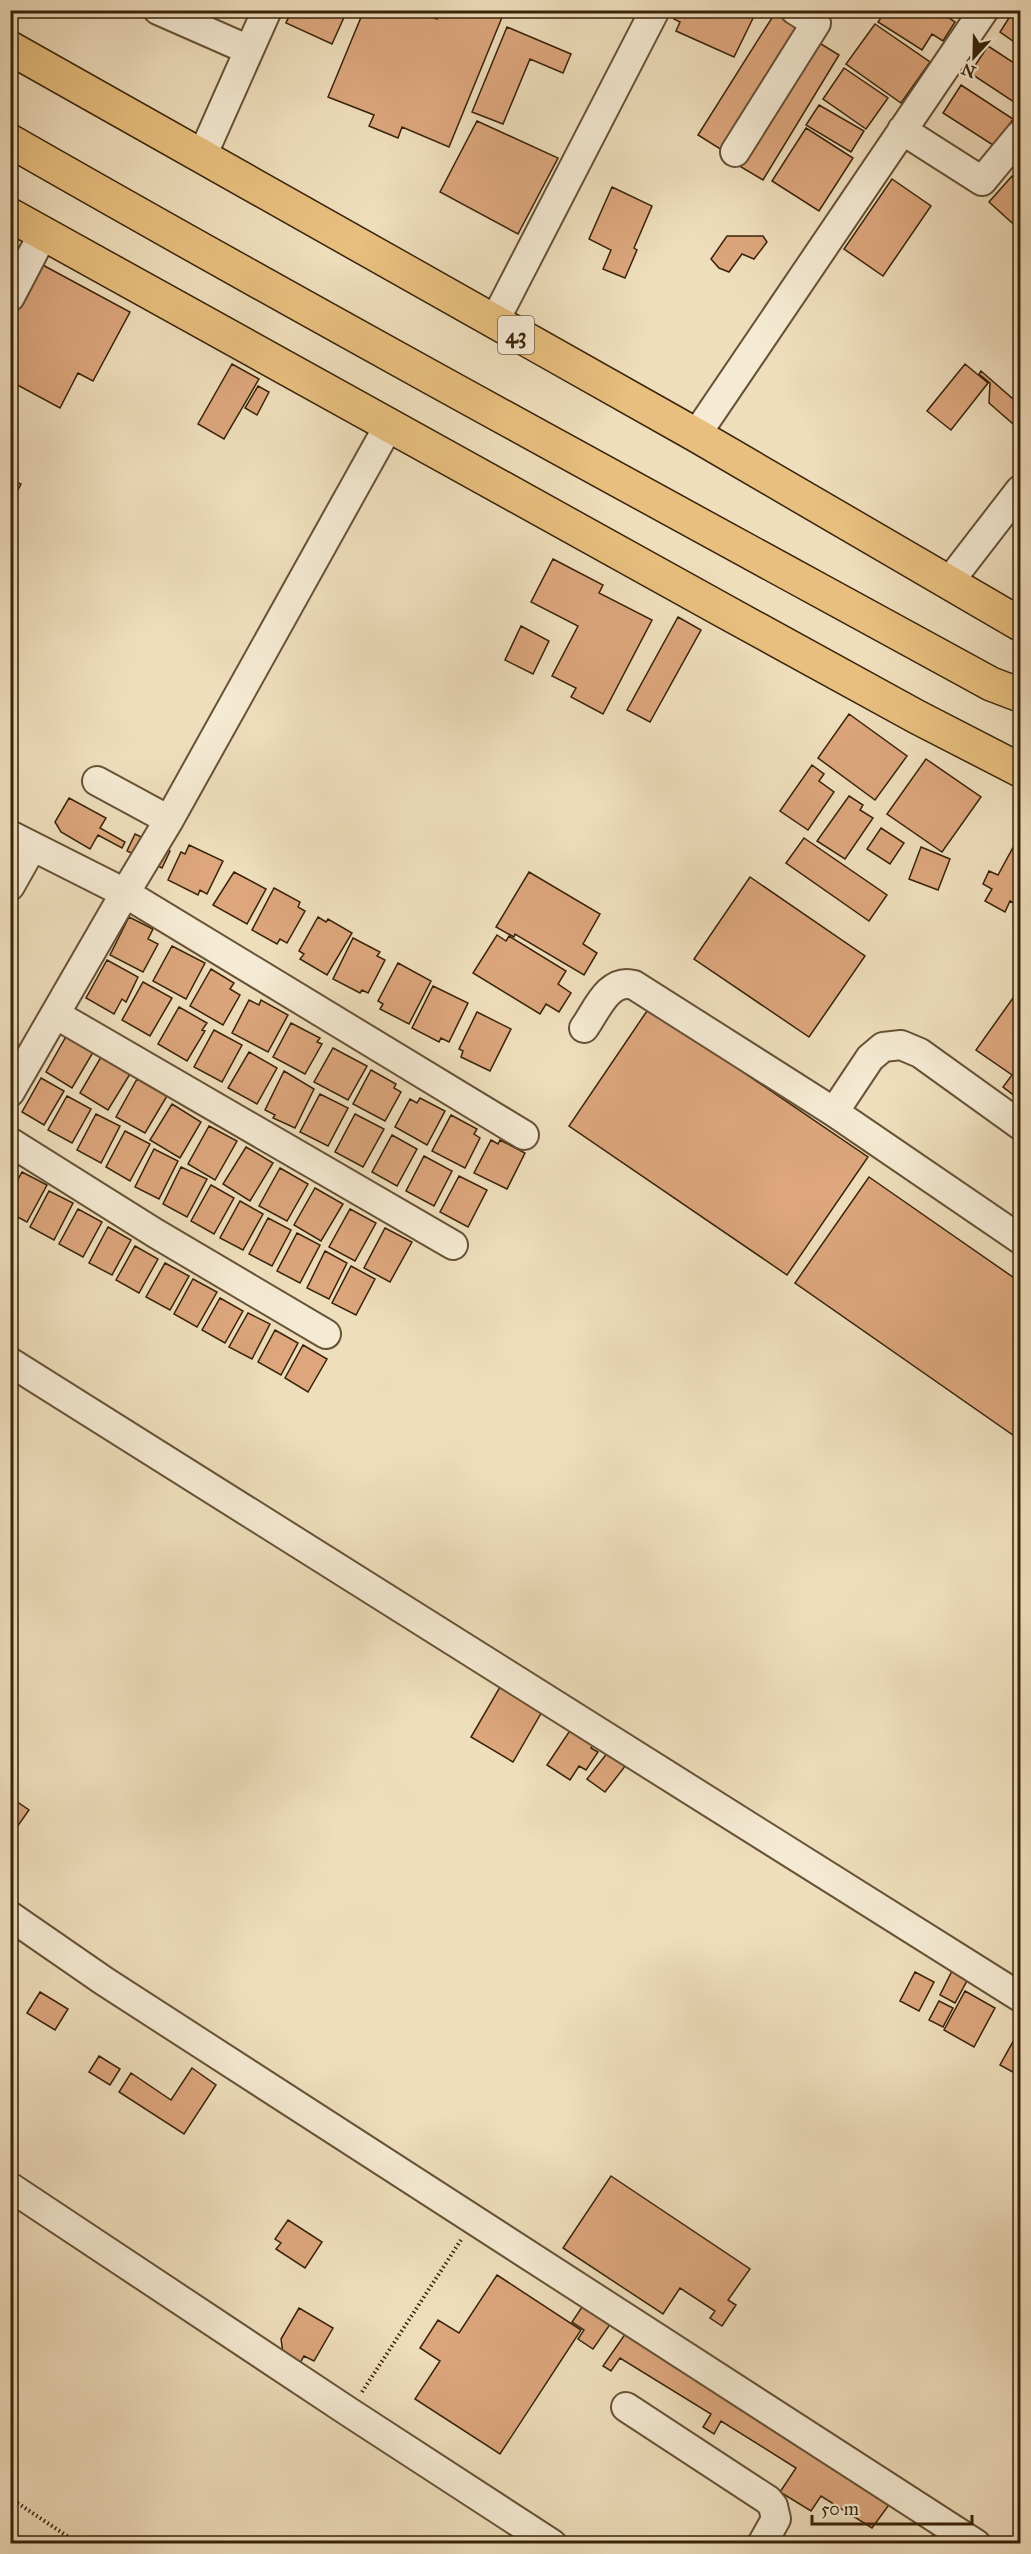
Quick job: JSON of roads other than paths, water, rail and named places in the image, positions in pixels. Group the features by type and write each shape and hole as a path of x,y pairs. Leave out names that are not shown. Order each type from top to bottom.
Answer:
{"highway":[{"name":"43","path":"10,48 696,435 1020,624"},
{"path":"10,141 227,265 1006,689 1020,702"},
{"path":"10,216 916,717 1020,770"}],"street":[{"path":"158,10 249,50"},
{"path":"202,156 267,10"},
{"path":"494,322 655,10"},
{"path":"735,152 816,23 795,10"},
{"path":"696,435 984,10"},
{"path":"902,130 982,181 1020,135"},
{"path":"10,297 43,234"},
{"path":"10,1092 169,820 388,427"},
{"path":"949,582 1020,490"},
{"path":"97,781 169,820"},
{"path":"10,886 21,841 125,893 524,1135"},
{"path":"584,1028 611,988 621,983 634,985 834,1112 1020,1239"},
{"path":"55,1014 453,1245"},
{"path":"834,1112 870,1058 883,1047 901,1045 920,1053 1020,1125"},
{"path":"10,1142 155,1233 327,1334"},
{"path":"10,1362 1020,1997"},
{"path":"10,1916 104,1981 976,2544"},
{"path":"10,2187 552,2544"},
{"path":"626,2407 768,2500 773,2506 776,2519 762,2544"}]}
